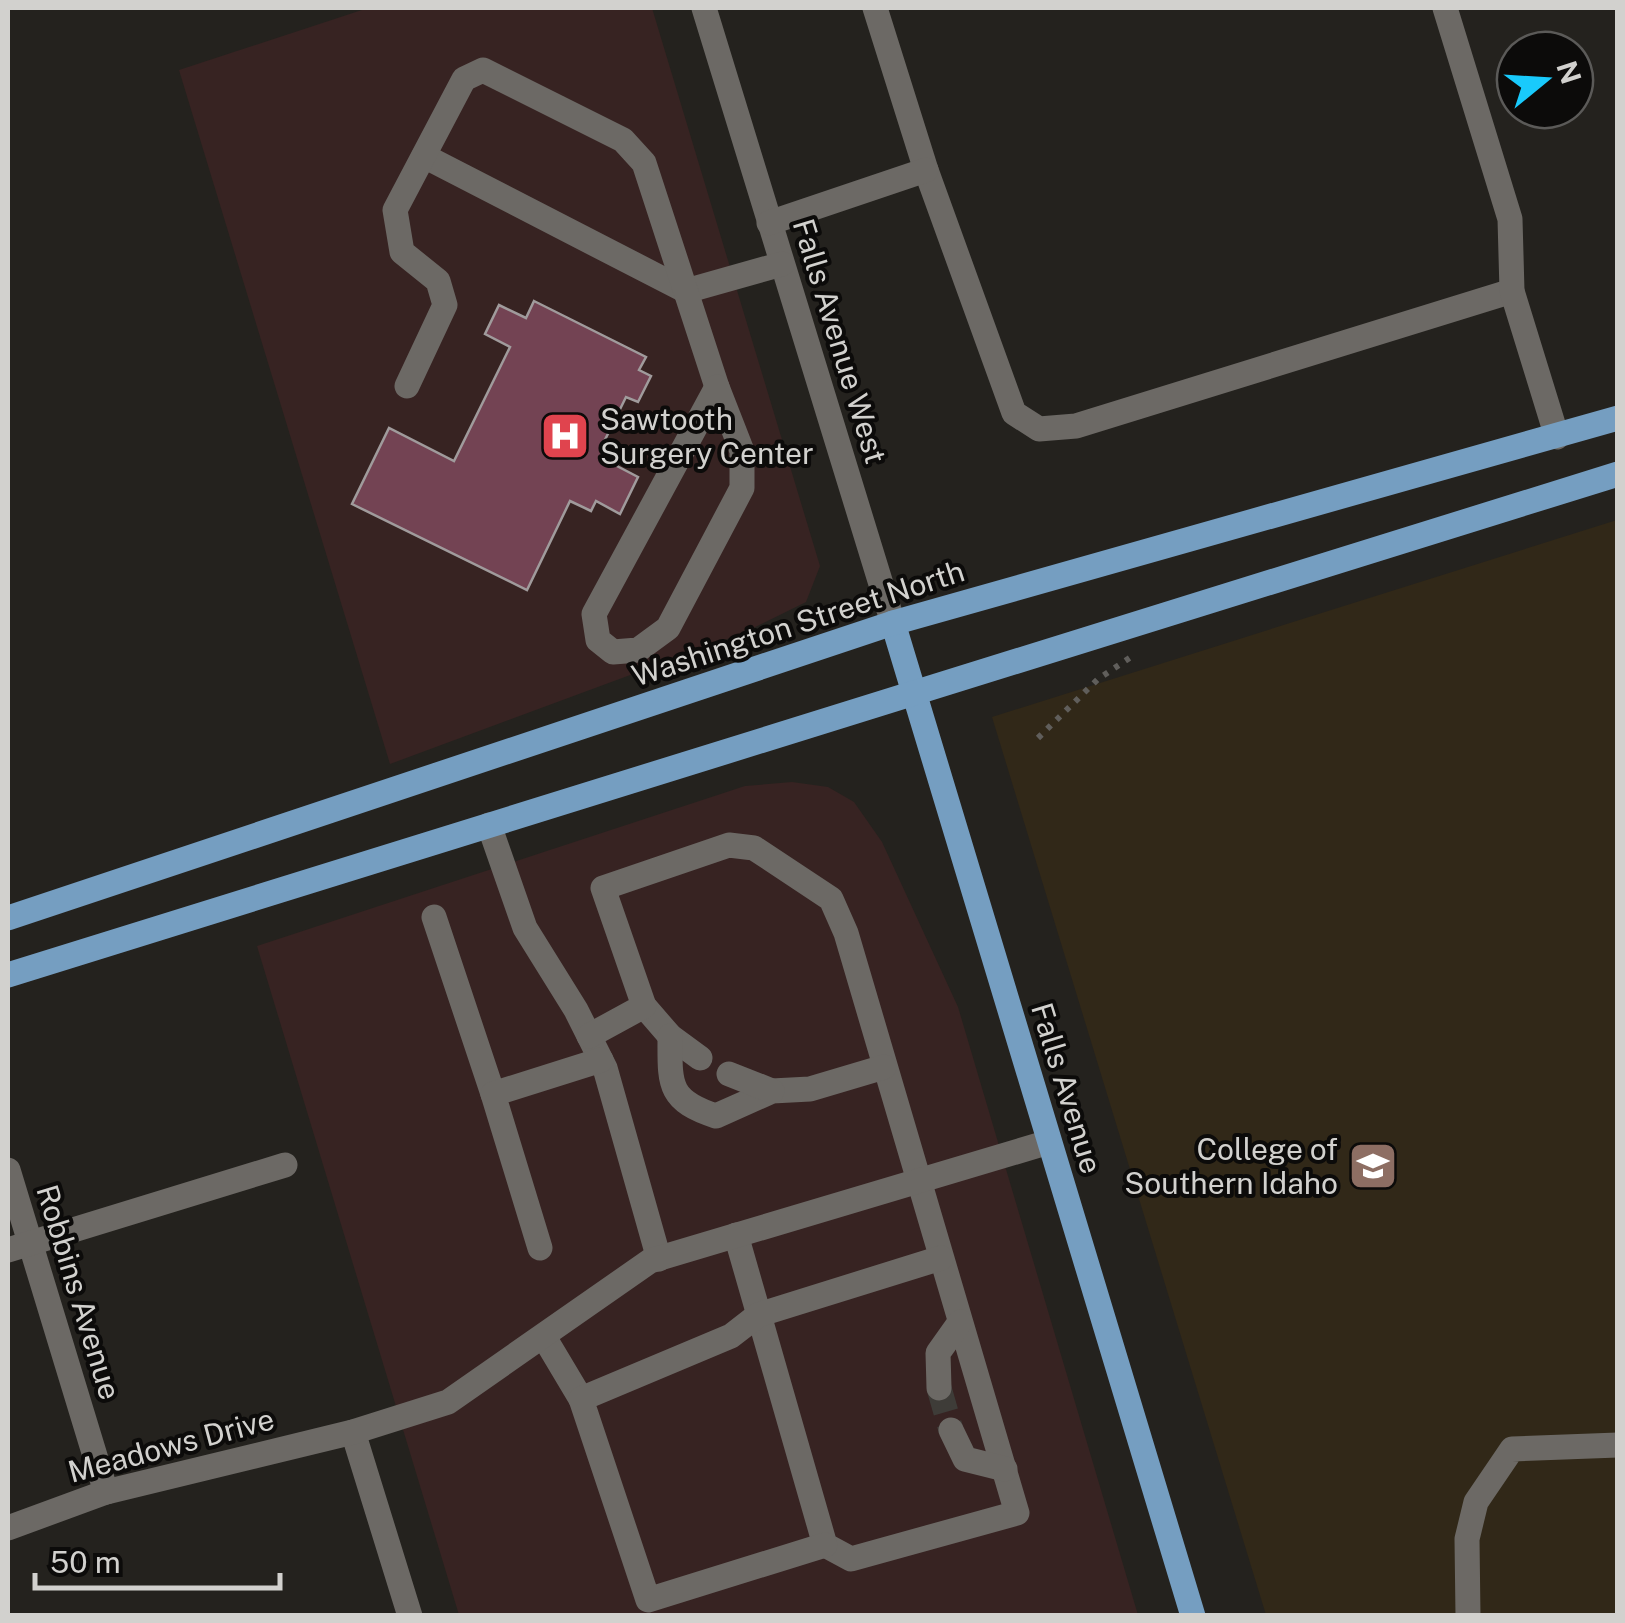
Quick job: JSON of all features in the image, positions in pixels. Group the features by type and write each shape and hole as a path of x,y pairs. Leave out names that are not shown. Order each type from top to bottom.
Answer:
{"main road":[{"name":"Washington Street North","path":"8,918 893,623 1618,418"},
{"path":"8,975 1618,474"},
{"name":"Falls Avenue West","path":"893,623 913,694"},
{"name":"Falls Avenue","path":"913,694 1193,1616"}],"street":[{"name":"Falls Avenue West","path":"704,8 893,623"},
{"path":"875,8 926,170 1014,413 1040,429 1076,426 1512,291"},
{"path":"1445,8 1510,218 1512,291 1557,438"},
{"path":"407,386 445,306 438,282 402,252 395,210 464,79 483,70 623,140 644,163 742,451 742,488 668,628 638,650 613,652 598,640 594,614 718,388"},
{"path":"424,156 686,291 782,264"},
{"path":"769,222 926,170"},
{"path":"489,825 525,928 600,1060 659,1259"},
{"path":"700,1058 670,1036 644,1006 603,888 729,845 754,848 830,900 846,933 1016,1512 851,1559 825,1545 736,1236"},
{"path":"434,917 540,1248"},
{"path":"588,1036 644,1006"},
{"path":"670,1036 670,1076 676,1094 689,1108 716,1116 772,1091 810,1089 884,1067"},
{"path":"493,1094 600,1060"},
{"path":"729,1074 772,1091"},
{"name":"Meadows Drive","path":"8,1528 106,1492 353,1432 448,1402 650,1261 1049,1142"},
{"path":"20,1246 286,1166"},
{"name":"Robbins Avenue","path":"8,1170 20,1246 106,1492"},
{"path":"581,1399 731,1336 758,1314 940,1258"},
{"path":"939,1388 938,1353 960,1322"},
{"path":"544,1337 581,1399 648,1600 825,1545"},
{"path":"952,1430 965,1459 1004,1469"},
{"path":"353,1432 410,1616"},
{"path":"1468,1616 1467,1539 1476,1502 1512,1448 1618,1444"}],"shaded area":[{"path":"368,8 652,8 820,566 806,602 741,634 390,764 179,70"},
{"name":"College of Southern Idaho","path":"1617,520 1617,1615 1266,1615 992,717"},
{"path":"792,782 828,787 854,802 882,842 958,1007 1138,1615 459,1615 257,946 745,786"}],"building":[{"path":"534,301 646,357 639,370 651,376 638,402 626,397 601,448 621,458 617,466 638,477 620,514 596,501 591,511 570,501 527,590 352,504 389,428 454,461 510,347 485,334 499,305 526,318"}],"tunnel":[{"path":"939,1388 951,1430"}],"place":[{"name":"Sawtooth Surgery Center","path":"565,436"},
{"name":"College of Southern Idaho","path":"1373,1166"}]}
